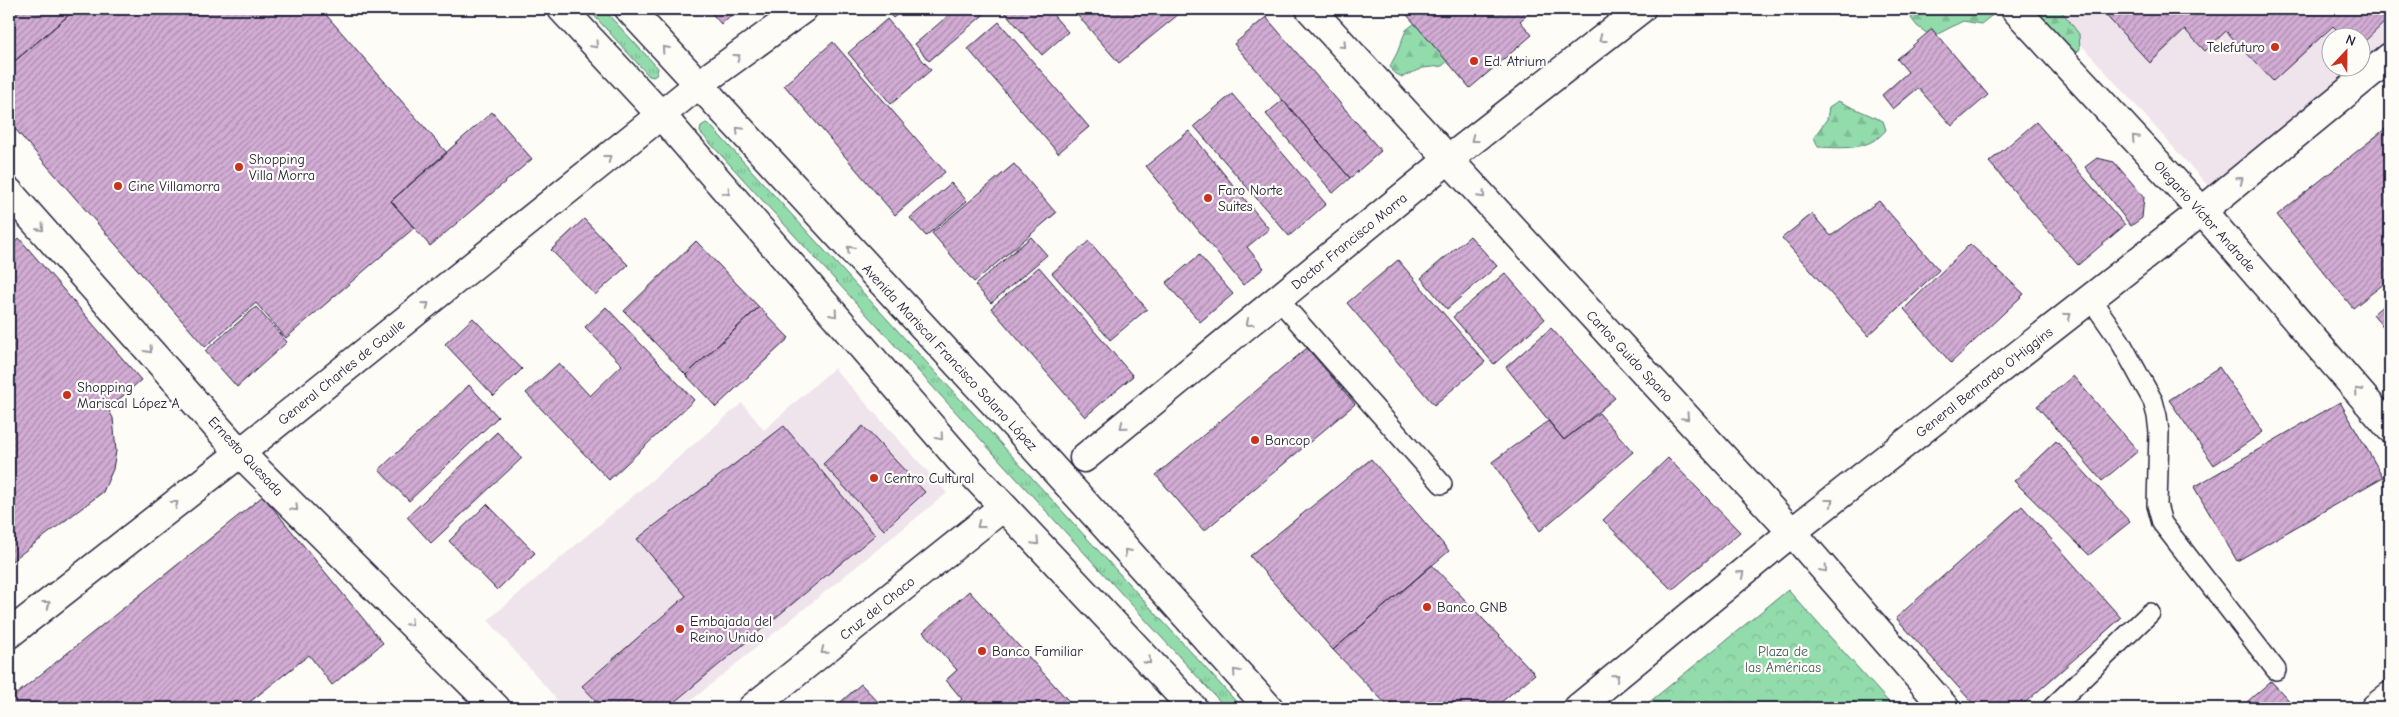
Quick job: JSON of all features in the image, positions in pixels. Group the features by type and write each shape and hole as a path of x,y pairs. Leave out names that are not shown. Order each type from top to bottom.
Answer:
{"main road":[{"path":"562,9 666,112 1003,507 1193,708"},
{"name":"Avenida Mariscal Francisco Solano López","path":"629,9 1017,428 1269,708"},
{"name":"General Charles de Gaulle","path":"9,634 240,453 698,85 803,9"},
{"name":"Carlos Guido Spano","path":"1310,9 1792,532 1945,708"},
{"name":"Doctor Francisco Morra","path":"1060,478 1449,159 1641,9"},
{"name":"Olegario Víctor Andrade","path":"2015,9 2202,211 2390,428"},
{"name":"General Bernardo O'Higgins","path":"1578,708 1792,532 2202,211 2390,57"},
{"name":"Ernesto Quesada","path":"9,192 240,453 496,708"},
{"name":"Cruz del Chaco","path":"752,708 1003,507"},
{"path":"2375,708 2390,696"}],"lane":[{"path":"2090,298 2120,341 2153,401 2159,432 2157,505 2162,523 2276,670"},
{"path":"1278,299 1442,484"},
{"path":"2052,708 2150,613"}],"shaded area":[{"path":"2049,9 2390,9 2390,37 2372,53 2372,28 2322,28 2322,78 2342,78 2209,187"},
{"path":"834,368 947,493 682,708 564,708 488,620 742,403 764,430"}],"green space":[{"path":"588,9 603,9 658,68 654,77 649,76"},
{"path":"1916,9 2000,9 1981,24 1963,21 1932,37 1917,26 1911,18"},
{"path":"2018,9 2060,9 2079,34 2080,49 2073,56"},
{"path":"1419,20 1449,60 1442,66 1423,68 1402,77 1393,72 1390,66 1406,30"},
{"path":"1838,101 1883,121 1886,130 1872,142 1864,145 1846,148 1818,147 1814,137 1827,119 1829,107"},
{"path":"706,123 709,124 1242,708 1226,708 700,132 701,126"},
{"name":"Plaza de las Américas","path":"1788,590 1894,708 1642,708"}],"building":[{"path":"22,9 76,9 9,66 9,20"},
{"name":"Shopping Villa Morra","path":"76,9 321,9 447,153 391,201 414,228 286,338 256,303 205,347 9,122 9,66"},
{"path":"708,9 739,9 721,24"},
{"path":"885,9 904,9 893,18"},
{"path":"945,9 989,10 929,61 915,44 950,14"},
{"path":"1002,9 1048,9 1068,32 1042,55"},
{"path":"1072,9 1185,9 1119,63"},
{"name":"Ed. Atrium","path":"1402,9 1534,9 1520,21 1532,35 1470,88"},
{"name":"Telefuturo","path":"2100,9 2390,9 2390,17 2372,34 2372,28 2335,28 2333,26 2331,28 2322,28 2322,36 2273,81 2226,31 2205,51 2185,30 2150,63"},
{"path":"1266,17 1381,151 1350,178 1234,44"},
{"path":"887,19 931,70 891,104 848,53"},
{"path":"999,22 1089,127 1058,153 968,49"},
{"path":"1932,29 1988,95 1952,126 1918,88 1893,109 1882,95 1908,72 1897,59"},
{"path":"833,42 945,172 895,215 784,85"},
{"path":"1232,94 1326,204 1289,236 1194,126"},
{"path":"1283,100 1350,178 1333,193 1266,114"},
{"path":"492,112 532,159 430,246 391,201"},
{"path":"2036,122 2125,225 2078,265 1989,162"},
{"path":"2390,125 2390,279 2353,308 2277,215"},
{"name":"Faro Norte Suites","path":"1189,131 1269,229 1247,247 1264,268 1243,285 1146,166"},
{"path":"2097,158 2114,162 2144,197 2142,218 2131,226 2085,167"},
{"path":"1014,164 1056,213 974,282 932,233"},
{"path":"951,183 967,201 926,236 910,218"},
{"path":"1879,201 1939,270 1868,336 1782,238 1812,214 1831,236"},
{"path":"584,219 628,265 595,295 551,250"},
{"path":"1470,236 1497,266 1447,309 1421,278"},
{"path":"1031,237 1047,255 991,303 975,285"},
{"name":"Shopping Mariscal López A","path":"19,238 141,380 108,409 113,418 116,451 113,469 103,492 9,563 9,249"},
{"path":"696,241 759,307 686,375 624,311"},
{"path":"1089,241 1147,309 1110,340 1052,273"},
{"path":"1970,244 2024,294 1951,363 1904,309"},
{"path":"1199,255 1233,294 1200,322 1166,283"},
{"path":"1398,260 1485,362 1434,405 1347,303"},
{"path":"1039,267 1133,376 1085,417 991,308"},
{"path":"1505,273 1545,319 1494,364 1453,317"},
{"path":"2390,300 2390,335 2373,314"},
{"path":"256,307 287,342 237,387 205,351"},
{"path":"606,307 694,400 609,480 526,393 559,363 590,396 622,365 585,327"},
{"path":"759,307 789,338 716,407 686,375"},
{"path":"473,318 522,369 494,396 445,344"},
{"path":"1551,328 1615,398 1564,440 1506,367"},
{"name":"Bancop","path":"1307,348 1355,404 1204,531 1156,475"},
{"path":"2219,367 2263,432 2214,465 2169,400"},
{"path":"2073,376 2138,451 2102,481 2037,406"},
{"path":"469,385 498,417 409,501 379,470"},
{"path":"2340,402 2383,477 2237,561 2194,487"},
{"path":"1599,413 1633,452 1540,531 1492,462 1548,421 1564,440"},
{"path":"784,426 875,535 667,708 603,708 582,686 686,596 637,539"},
{"name":"Centro Cultural","path":"863,426 925,492 884,530 823,464"},
{"path":"497,432 522,458 431,543 407,517"},
{"path":"2056,441 2130,522 2089,555 2014,481"},
{"path":"1668,458 1740,532 1672,590 1603,520"},
{"path":"1371,459 1449,551 1333,650 1250,556"},
{"path":"263,496 383,643 332,685 309,655 242,708 9,708 9,700"},
{"path":"487,504 535,553 497,590 449,541"},
{"path":"2022,506 2121,618 2019,708 1977,708 1896,618"},
{"name":"Banco GNB","path":"1432,565 1535,674 1494,708 1390,708 1333,650"},
{"name":"Banco Familiar","path":"969,591 1075,708 952,708 962,699 946,680 957,670 923,632"},
{"path":"2271,681 2296,708 2240,708"},
{"path":"861,684 884,708 834,708"}],"place":[{"name":"Telefuturo","path":"2275,47"},
{"name":"Ed. Atrium","path":"1474,61"},
{"name":"Shopping Villa Morra","path":"239,167"},
{"name":"Cine Villamorra","path":"118,186"},
{"name":"Faro Norte Suites","path":"1208,198"},
{"name":"Shopping Mariscal López A","path":"67,395"},
{"name":"Bancop","path":"1255,440"},
{"name":"Centro Cultural","path":"874,478"},
{"name":"Banco GNB","path":"1427,607"},
{"name":"Embajada del Reino Unido","path":"680,629"},
{"name":"Banco Familiar","path":"982,651"}]}
